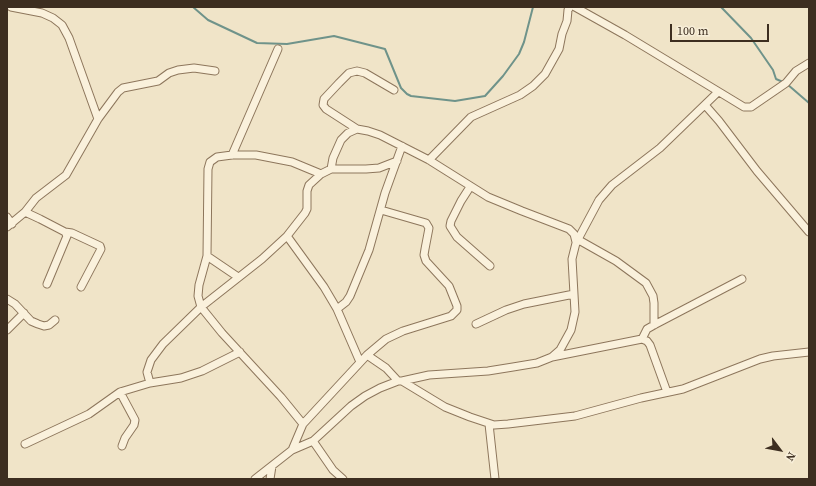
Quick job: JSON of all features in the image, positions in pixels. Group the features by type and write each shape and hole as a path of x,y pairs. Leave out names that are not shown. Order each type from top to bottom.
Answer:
{"street":[{"path":"11,7 42,13 53,18 62,25 69,38 98,119"},
{"path":"428,160 471,117 520,95 533,86 545,74 559,49 562,34 568,21 568,10 570,7"},
{"path":"575,7 625,35 744,107 751,107 786,83 796,71 809,63"},
{"path":"232,155 278,49"},
{"path":"7,217 10,226 25,212 36,198 66,176 98,119 118,92 123,88 158,80 169,73 178,70 194,68 215,71"},
{"path":"394,90 365,73 357,71 350,73 339,83 324,99 323,105 326,109 357,129 380,135 402,146 428,160 488,197 522,212 569,229 574,234 576,241 616,261 646,283 653,296 654,325"},
{"path":"552,357 560,350 571,330 575,312 572,259 576,241 599,200 612,185 660,148 718,92"},
{"path":"705,105 719,120 757,171 809,232"},
{"path":"331,169 333,158 341,140 348,133 357,129"},
{"path":"337,309 350,296 369,250 385,193 402,146"},
{"path":"303,424 281,397 222,333 201,307 198,296 199,285 207,256 208,169 210,162 217,157 232,155 256,155 292,162 320,174"},
{"path":"150,383 147,372 151,360 163,344 201,307 262,259 287,236 305,214 307,209 307,191 309,185 320,174 331,169 379,168 397,161"},
{"path":"470,187 461,201 450,226 458,237 490,266"},
{"path":"292,450 303,424 366,355 386,339 403,331 451,316 456,310 457,306 449,286 426,261 424,255 429,228 426,223 381,210"},
{"path":"25,212 65,232 72,233 100,246 101,249 81,287"},
{"path":"47,284 66,240 67,236 65,232"},
{"path":"287,236 324,287 337,309 360,362"},
{"path":"207,256 238,277"},
{"path":"642,339 647,330 654,325 742,279"},
{"path":"476,324 506,310 524,304 574,294"},
{"path":"7,299 31,321 44,326 49,325 55,320"},
{"path":"7,330 24,313"},
{"path":"255,479 292,450 312,441 351,406 380,388 412,378 429,375 488,371 537,363 552,357 642,339 647,341 650,345 667,392"},
{"path":"25,444 90,414 120,392 150,383 181,378 240,352"},
{"path":"366,355 386,368 400,381 445,407 489,424 508,424 575,416 683,389 760,359 809,352"},
{"path":"120,392 135,420 122,446"},
{"path":"489,424 495,479"},
{"path":"312,441 333,470 343,479"},
{"path":"270,479 272,466"}],"waterway":[{"path":"193,7 208,20 257,43 287,44 334,36 385,49 401,88 407,94 411,96 455,101 485,96 503,76 519,54 524,42 533,7"},
{"path":"721,7 751,38 773,70 776,79 783,82"},
{"path":"787,84 809,103"}]}
